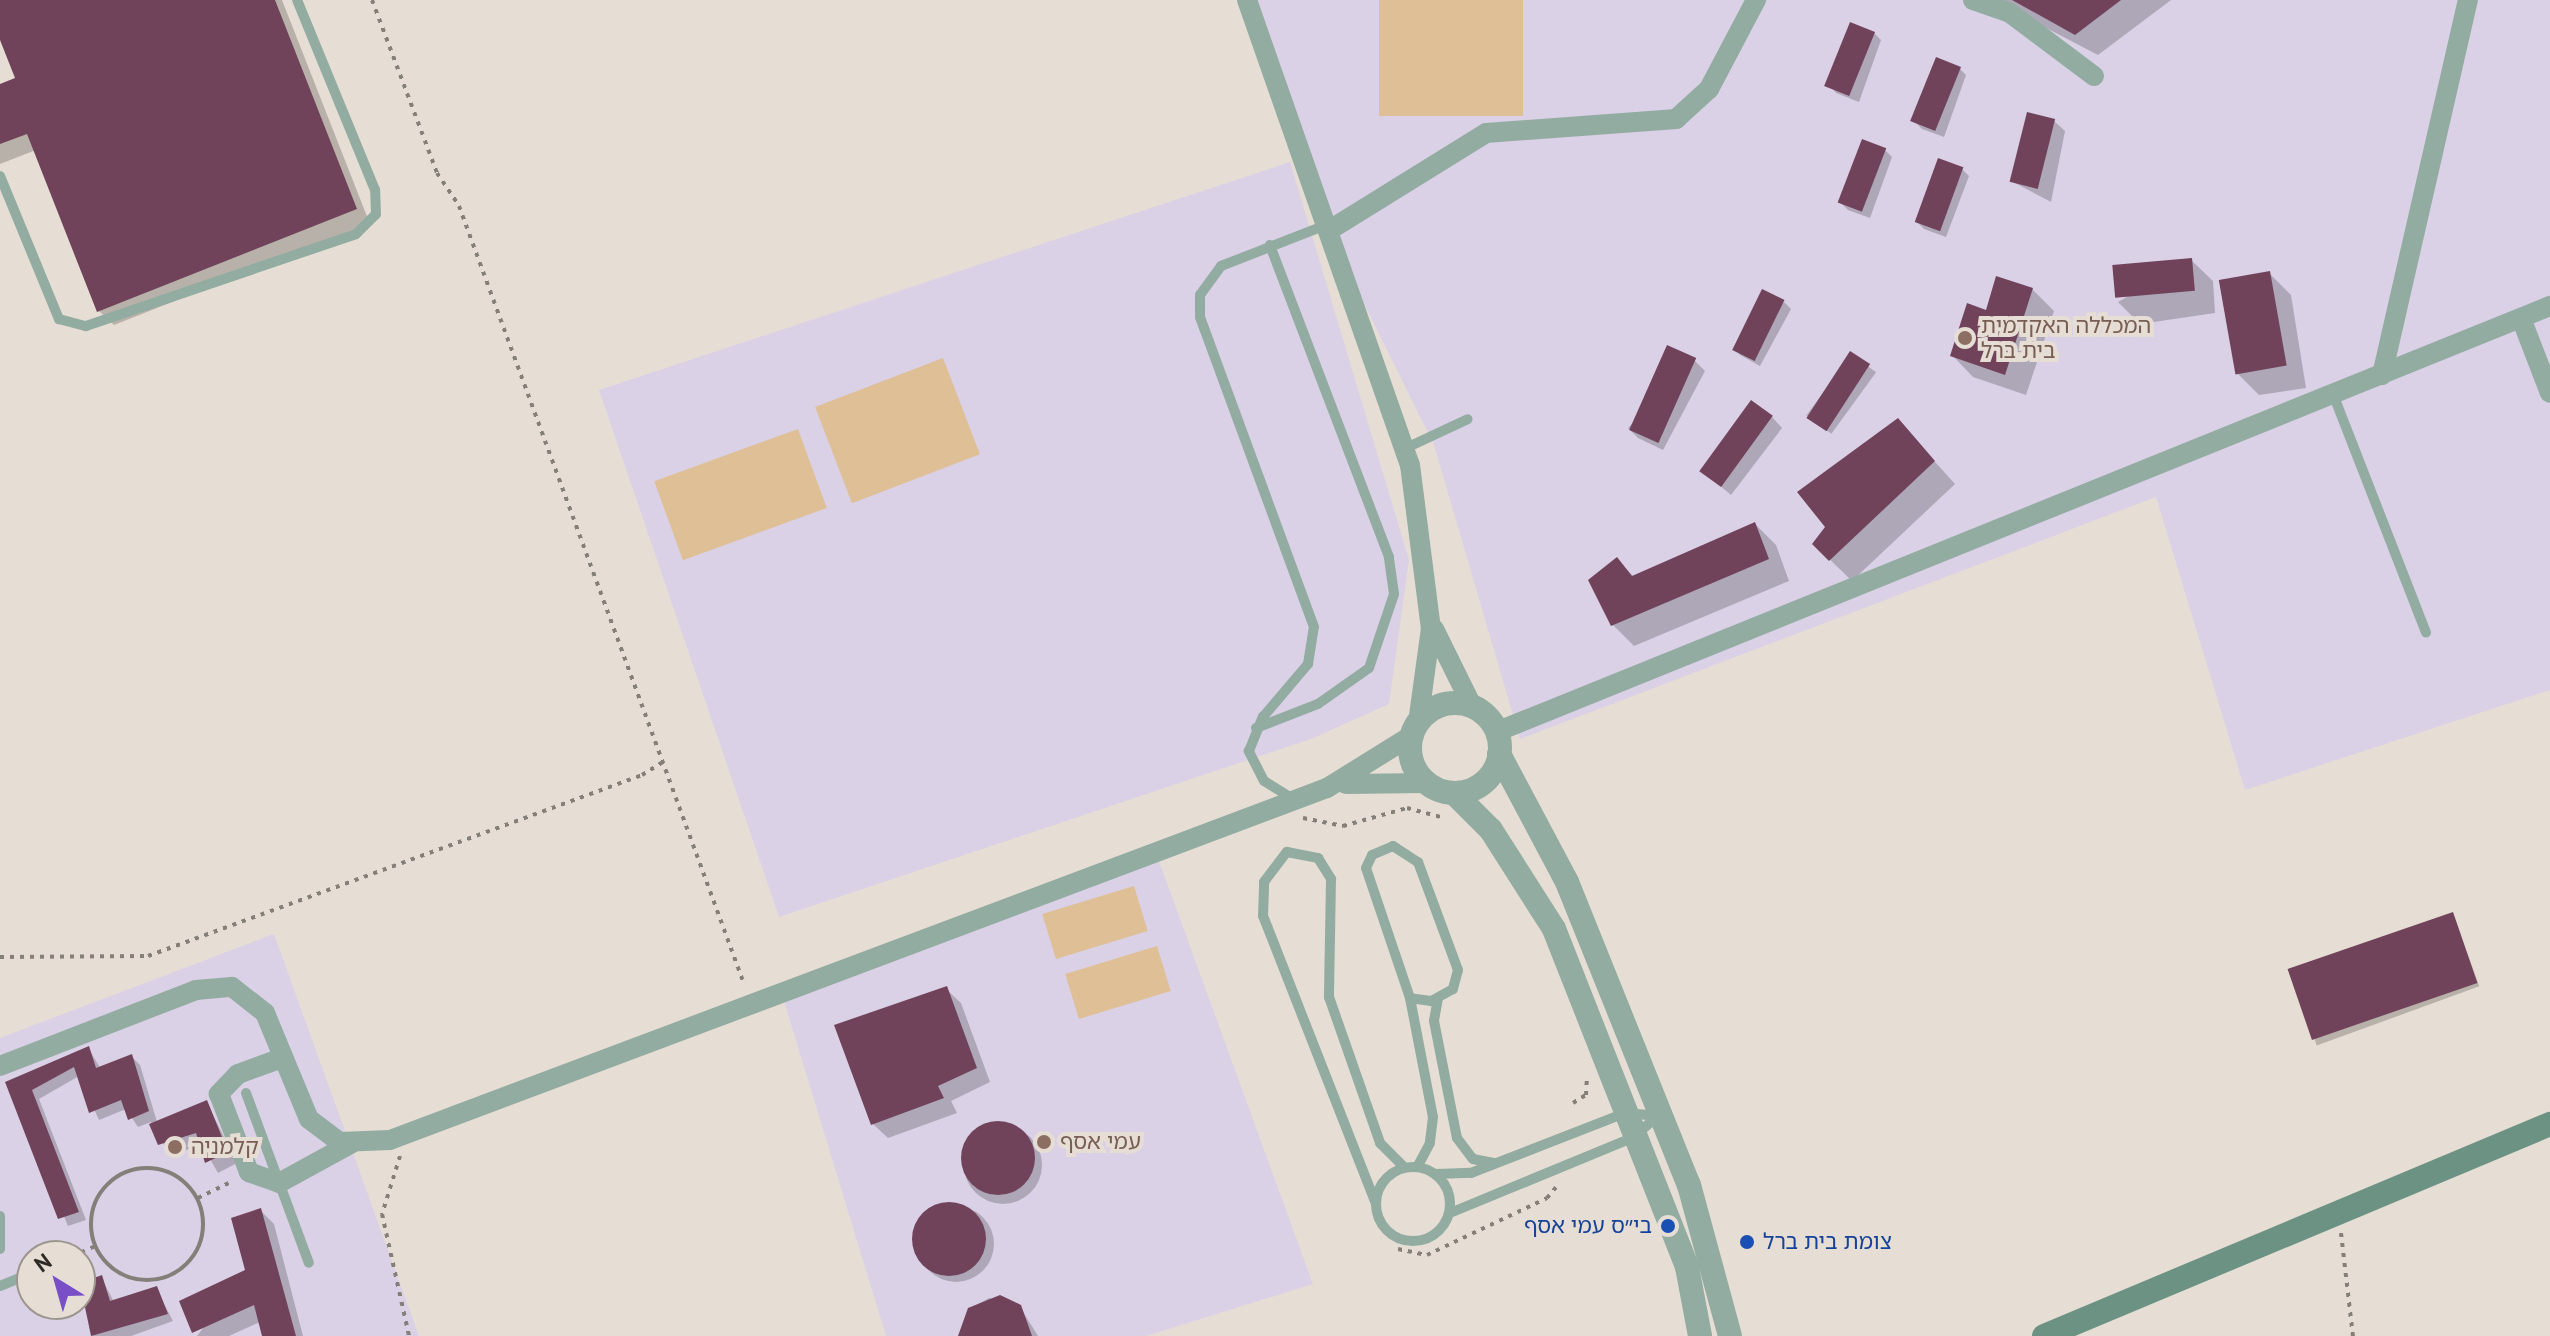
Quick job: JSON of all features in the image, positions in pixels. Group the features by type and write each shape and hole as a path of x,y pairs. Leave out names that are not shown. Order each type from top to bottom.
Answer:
{"main road":[{"path":"2044,1336 2340,1215 2550,1124"}],"street":[{"path":"1247,0 1406,448 1430,618 1429,673 1414,730 1412,764 1426,783"},
{"path":"1327,228 1409,174 1486,133 1676,119 1709,89 1756,0"},
{"path":"1973,0 2010,13 2094,76"},
{"path":"2382,375 2468,0"},
{"path":"1454,793 1480,785 1498,743 2550,306"},
{"path":"2521,318 2550,393"},
{"path":"1430,618 1473,708 1498,743 1567,882 1657,1116 1689,1185 1730,1336"},
{"path":"282,1058 238,1074 219,1094 249,1172 279,1183 352,1143 405,1137 1292,807 1327,788 1414,730 1440,706 1473,708"},
{"path":"1327,788 1387,778 1426,783 1454,793 1491,830 1540,902 1687,1267 1700,1336"},
{"path":"0,1066 215,986 257,1002 309,1119 352,1143"}],"lane":[{"path":"0,176 59,319 86,326 356,234 376,214 375,190 297,0"},
{"path":"1292,807 1255,768 1249,751 1256,728 1308,664 1314,627 1200,317 1200,295 1221,266 1270,245 1327,228"},
{"path":"1256,728 1357,678 1391,617 1389,557 1270,245"},
{"path":"2333,394 2426,632"},
{"path":"1406,448 1468,419"},
{"path":"1410,998 1438,998 1453,989 1458,970 1418,862 1393,846 1372,855 1366,868 1410,998 1433,1117 1430,1143 1417,1167"},
{"path":"1405,1168 1380,1143 1329,997 1331,879 1318,858 1287,852 1264,882 1263,916 1385,1230 1405,1241 1438,1233 1450,1213 1449,1192 1436,1174"},
{"path":"1438,998 1434,1021 1457,1138 1473,1159 1496,1163"},
{"path":"246,1093 309,1263"},
{"path":"1376,1204 1385,1179 1405,1168 1417,1167 1436,1174 1496,1163 1625,1113 1657,1116"},
{"path":"1450,1213 1634,1137 1657,1116"},
{"path":"0,1216 0,1249"}],"path":[{"path":"372,0 437,173 459,206 752,1006"},
{"path":"0,957 148,956 642,775 664,761"},
{"path":"1292,807 1343,826 1407,808 1456,821"},
{"path":"1573,1103 1586,1095 1583,1060"},
{"path":"405,1137 382,1214 409,1336"},
{"path":"94,1240 91,1228 100,1193 128,1171 164,1170 198,1198 199,1244 175,1272 157,1279 120,1274 96,1247"},
{"path":"198,1198 249,1172"},
{"path":"1398,1249 1427,1255 1547,1198 1562,1181"},
{"path":"2340,1215 2353,1336"}],"shaded area":[{"name":"המכללה האקדמית בית ברל","path":"1244,0 2550,0 2550,690 2245,790 2156,497 1520,739 1434,445 1328,231"},
{"path":"1379,0 1523,0 1523,116 1379,116"},
{"path":"1290,162 1409,560 1389,704 1311,739 779,917 599,390"},
{"path":"943,358 980,454 852,503 815,407"},
{"path":"798,429 827,508 683,560 654,481"},
{"name":"עמי אסף","path":"1159,861 1313,1284 1146,1336 886,1336 784,1001"},
{"path":"1134,886 1148,931 1056,959 1042,914"},
{"name":"קלמניה","path":"274,934 419,1336 0,1336 0,1038"},
{"path":"1157,946 1171,991 1079,1019 1065,974"}],"building":[{"path":"0,0 275,0 357,209 97,312 27,134 0,144 0,84 15,78 0,40"},
{"path":"2012,0 2121,0 2075,35"},
{"path":"1850,22 1875,32 1849,96 1824,86"},
{"path":"1936,57 1961,67 1935,131 1910,121"},
{"path":"2027,112 2055,119 2038,189 2010,182"},
{"path":"1862,139 1886,148 1862,212 1838,202"},
{"path":"1938,158 1963,167 1940,231 1915,222"},
{"path":"2192,258 2195,291 2115,298 2112,265"},
{"path":"2270,271 2287,366 2235,375 2219,280"},
{"path":"1996,276 2033,288 2005,375 1950,356 1967,303 1986,310"},
{"path":"1762,289 1784,300 1755,361 1732,350"},
{"path":"1667,345 1696,358 1658,443 1629,430"},
{"path":"1850,351 1870,364 1827,431 1806,418"},
{"path":"1751,400 1773,416 1721,487 1699,471"},
{"path":"1898,418 1935,461 1829,561 1812,544 1825,527 1797,492"},
{"path":"1755,522 1769,559 1611,626 1588,580 1617,557 1632,576"},
{"path":"2453,912 2477,983 2312,1040 2288,969"},
{"path":"947,986 977,1068 938,1086 944,1098 871,1125 834,1025"},
{"path":"89,1046 96,1068 132,1054 149,1111 128,1120 121,1100 89,1113 74,1067 32,1090 79,1212 58,1219 5,1082"},
{"path":"207,1100 228,1152 205,1163 196,1133 158,1145 149,1124"},
{"path":"998,1121 1012,1124 1024,1132 1032,1144 1035,1158 1032,1172 1024,1184 1012,1192 998,1195 984,1192 972,1184 964,1172 961,1158 964,1144 972,1132 984,1124"},
{"path":"949,1202 963,1205 975,1213 983,1225 986,1239 983,1253 975,1265 963,1273 949,1276 935,1273 923,1265 915,1253 912,1239 915,1225 923,1213 935,1205"},
{"path":"261,1208 296,1336 262,1336 254,1305 192,1333 179,1301 245,1270 231,1218"},
{"path":"102,1275 110,1301 157,1286 168,1314 91,1336 88,1320 96,1320 96,1277"},
{"path":"1000,1295 1021,1305 1032,1336 958,1336 968,1308"}],"place":[{"name":"המכללה האקדמית בית ברל","path":"1965,338"},
{"name":"עמי אסף","path":"1044,1142"},
{"name":"קלמניה","path":"175,1147"},
{"name":"בי״ס עמי אסף","path":"1668,1226"},
{"name":"צומת בית ברל","path":"1747,1242"}]}
